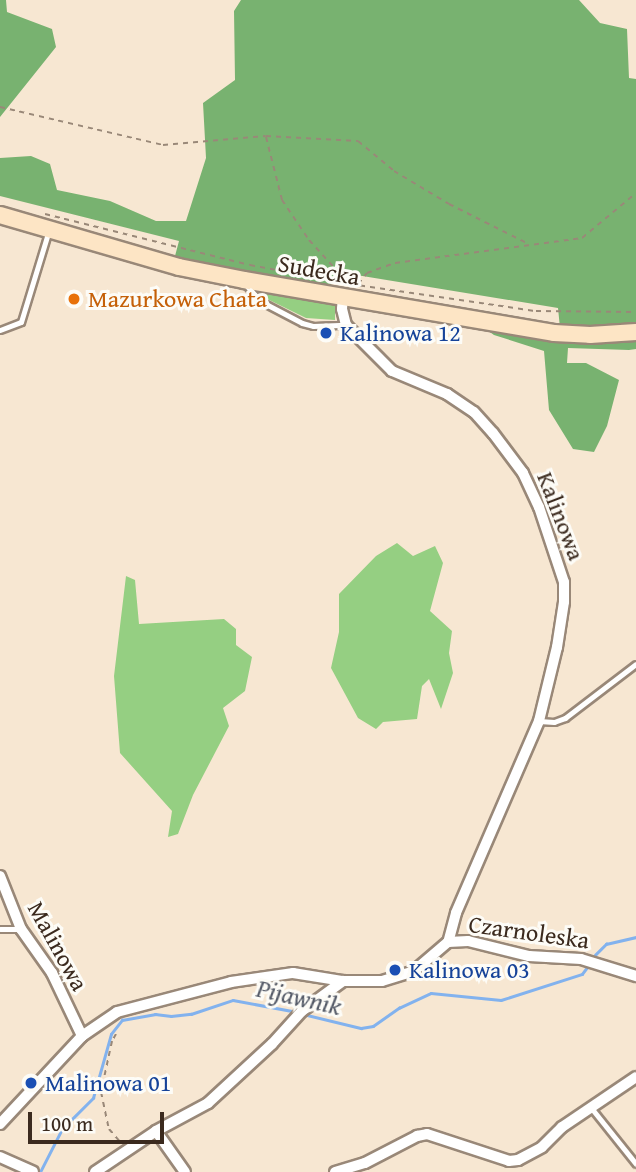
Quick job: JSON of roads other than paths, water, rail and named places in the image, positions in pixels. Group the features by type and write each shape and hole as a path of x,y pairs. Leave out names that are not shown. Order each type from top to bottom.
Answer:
{"main road":[{"name":"Sudecka","path":"0,215 47,222 178,267 244,280 346,291 554,333 590,335 636,332"}],"street":[{"path":"346,291 342,309 346,325"},
{"name":"Kalinowa","path":"346,325 392,371 447,394 474,412 493,433 523,473 539,507 564,582 564,602 557,647 539,721 456,913 448,942"},
{"name":"Malinowa","path":"0,876 21,929 52,972 82,1036"},
{"name":"Czarnoleska","path":"0,1124 82,1036 117,1012 231,982 293,973 343,981 382,981 414,971 448,942 480,942 529,956 582,959 636,976"},
{"path":"95,1172 156,1131 208,1103 272,1044 298,1015 343,981"},
{"path":"335,1172 365,1163 417,1136 427,1134 509,1161 518,1160 542,1147 562,1126 592,1109 636,1077"},
{"path":"156,1131 185,1172"},
{"path":"0,1157 33,1172"}],"lane":[{"path":"0,330 21,322 43,253 47,222"},
{"path":"43,253 52,255"},
{"path":"244,280 260,301 302,323 326,327 346,325"},
{"path":"539,721 554,722 565,718 636,664"},
{"path":"0,929 21,929"},
{"path":"592,1109 636,1164"}],"waterway":[{"name":"Pijawnik","path":"595,955 606,944 636,937"},
{"name":"Pijawnik","path":"303,1014 361,1028 373,1026 399,1008 431,993 501,1000 582,974 588,966"},
{"name":"Pijawnik","path":"40,1172 62,1129 93,1098 111,1034 122,1020 155,1014 191,1014 233,1000 297,1012"}],"place":[{"name":"Mazurkowa Chata","path":"74,299"},
{"name":"Kalinowa 12","path":"326,333"},
{"name":"Kalinowa 03","path":"395,970"},
{"name":"Malinowa 01","path":"31,1083"}]}
